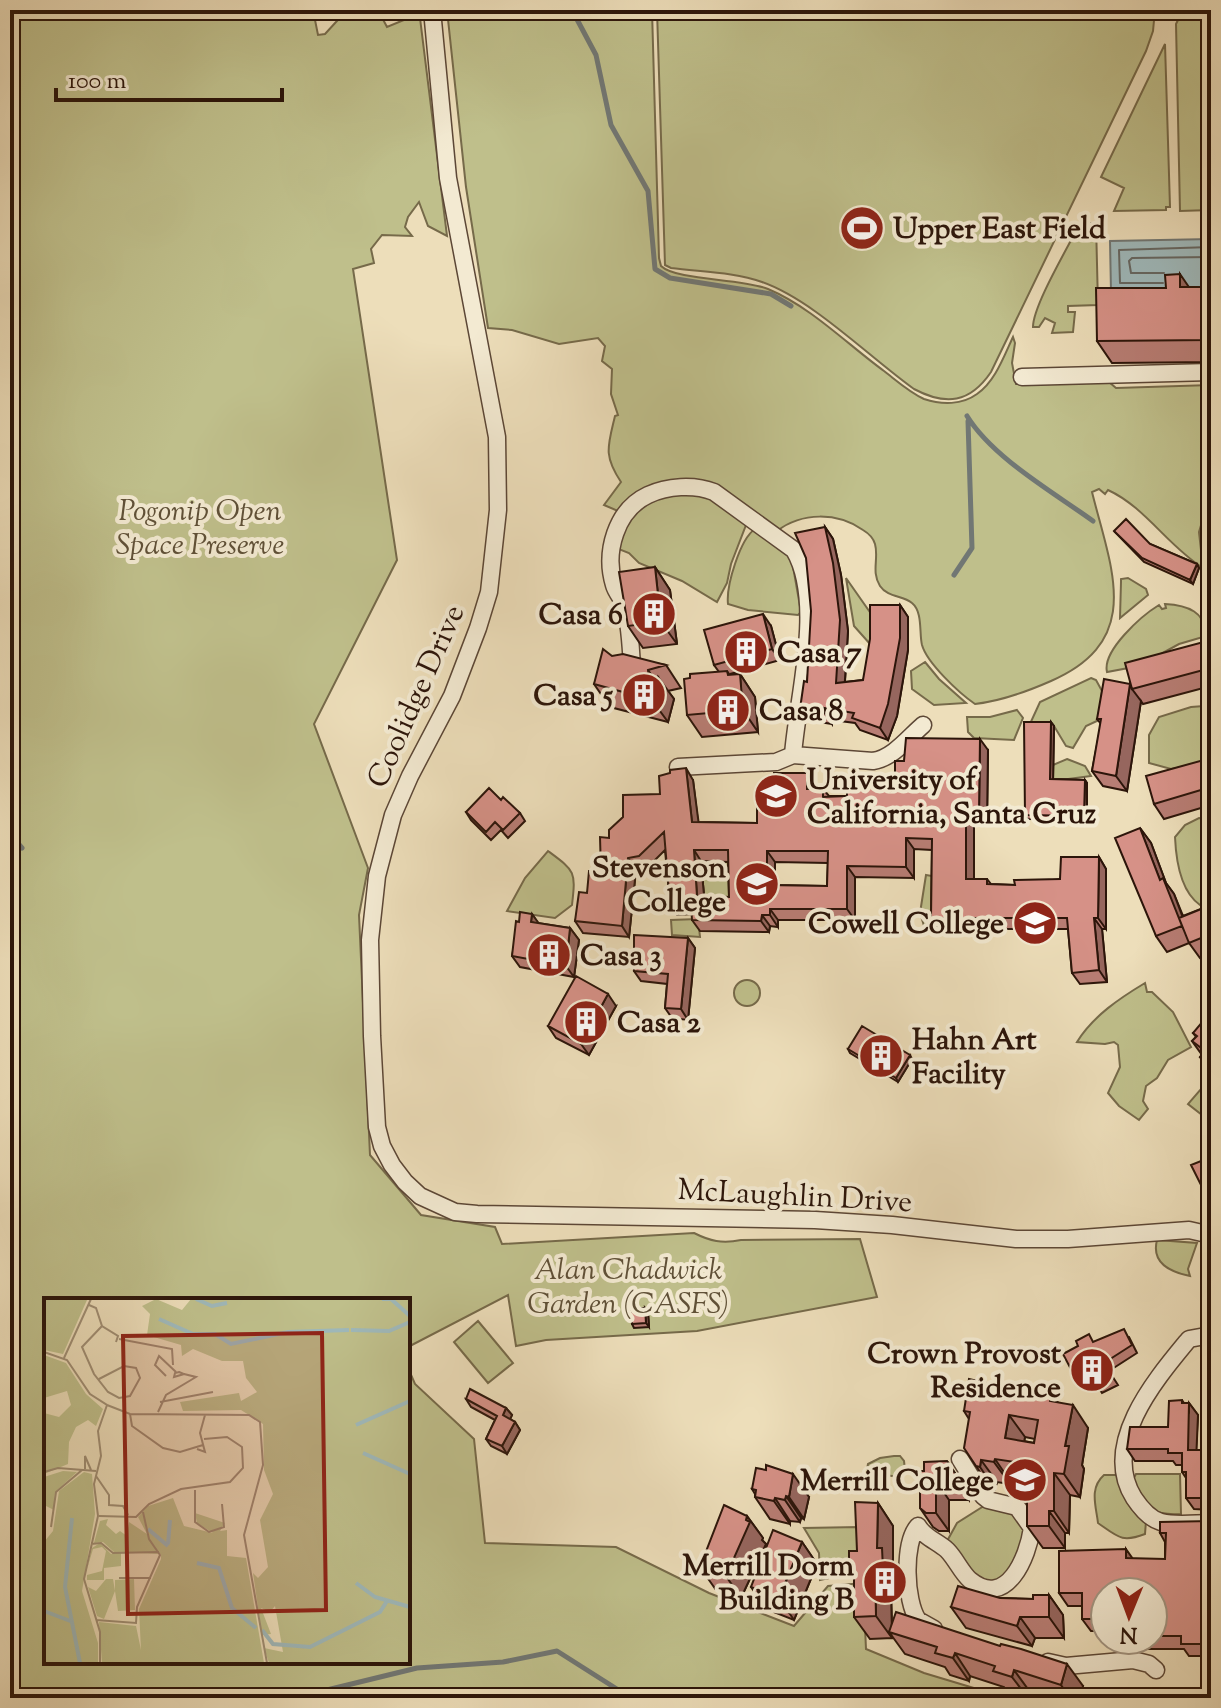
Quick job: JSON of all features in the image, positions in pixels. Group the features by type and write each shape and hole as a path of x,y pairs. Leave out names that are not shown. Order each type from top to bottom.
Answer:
{"street":[{"name":"Coolidge Drive","path":"392,1165 382,1146 375,1105 370,940 372,902 393,815 452,696 478,628 489,592 498,510 497,437 448,178 432,10"},
{"path":"1022,377 1211,372"},
{"path":"632,668 625,604 614,587 611,563 619,523 637,501 661,490 704,488 714,492 794,550 800,561 808,631 806,674 793,755"},
{"path":"678,767 776,762 793,755 855,761 884,759 923,725"},
{"name":"McLaughlin Drive","path":"392,1165 420,1196 455,1212 477,1214 815,1220 892,1225 1005,1239 1068,1239 1178,1230 1211,1235"},
{"path":"1211,1335 1189,1339 1180,1350 1142,1401 1122,1452 1123,1472 1130,1492 1149,1515 1169,1523 1211,1523"},
{"path":"952,1634 923,1625 914,1614 909,1587 909,1540 918,1526 921,1532 951,1554 969,1579 979,1586 997,1588 1006,1585 1015,1576 1028,1547 1032,1528 1017,1507 983,1496 960,1459"},
{"path":"1030,1657 1066,1666 1133,1660 1149,1664 1156,1670"}],"green space":[{"name":"Pogonip Open Space Preserve","path":"10,10 313,10 318,35 325,34 347,10 378,10 387,27 404,20 408,10 419,10 447,236 428,226 419,202 405,227 412,236 382,235 371,249 374,263 353,269 397,560 314,724 368,868 359,915 370,1155 421,1215 495,1227 502,1244 694,1233 722,1242 860,1239 877,1297 697,1331 546,1340 516,1346 508,1295 410,1346 410,1298 44,1298 44,1664 410,1664 410,1373 415,1384 474,1439 485,1543 616,1547 709,1593 794,1626 828,1586 863,1583 866,1649 924,1673 1007,1698 10,1698"},
{"path":"447,10 652,10 661,266 681,274 757,285 784,297 924,399 952,403 977,394 994,376 1013,337 1012,363 1016,384 1109,382 1116,388 1211,385 1211,491 1199,532 1203,568 1121,497 1108,490 1105,494 1099,489 1092,492 1107,548 1114,600 1110,623 1100,645 1081,664 1051,681 1014,696 975,704 930,660 922,645 915,607 908,600 887,593 880,586 876,576 874,542 853,524 831,517 808,518 797,520 777,531 711,486 622,506 618,511 604,505 621,482 609,457 610,435 615,416 618,415 611,394 612,369 602,361 605,346 598,338 559,344 512,330 488,328 466,187"},
{"name":"Upper East Field","path":"657,10 1155,10 1153,31 1146,51 991,372 975,390 947,399 914,389 820,315 781,290 740,276 665,265"},
{"path":"1183,10 1211,10 1211,210 1180,211 1176,24"},
{"path":"1165,44 1170,207 1166,210 1114,211 1124,188 1101,177"},
{"path":"1096,223 1098,305 1068,306 1068,312 1075,312 1073,332 1052,333 1055,323 1045,318 1039,327 1033,327 1038,306 1051,277 1078,227"},
{"path":"661,494 713,495 746,525 727,583 717,602 616,548 626,519"},
{"path":"755,529 791,555 801,612 798,615 748,610 728,604 735,564 744,542"},
{"path":"846,578 874,618 870,644 854,626"},
{"path":"1128,578 1146,589 1148,595 1120,618 1121,579"},
{"path":"1165,604 1188,608 1199,616 1203,621 1203,637 1179,644 1139,666 1107,672 1110,654 1124,635 1159,605 1162,609 1166,608"},
{"path":"925,662 966,703 934,705 912,689 911,671"},
{"path":"1091,678 1096,680 1102,691 1099,720 1086,726 1073,748 1066,746 1054,726 1029,726 1040,702"},
{"path":"1204,706 1211,710 1211,762 1171,769 1149,763 1149,735 1159,717"},
{"path":"1017,710 1023,718 1014,740 974,738 968,732 967,717 990,717"},
{"path":"1067,759 1085,766 1091,776 1053,781 1053,765"},
{"path":"1199,818 1211,820 1211,905 1200,905 1188,892 1180,874 1177,855 1175,837 1185,825"},
{"path":"548,851 572,873 572,905 555,918 507,911 525,878"},
{"path":"701,862 736,862 737,908 705,907"},
{"path":"926,875 938,877 938,928 925,929 920,913"},
{"path":"698,919 700,937 672,935 671,920"},
{"path":"747,980 756,984 760,993 756,1002 747,1006 738,1002 734,993 738,984"},
{"path":"1145,983 1147,992 1152,992 1173,1012 1191,1047 1168,1060 1157,1078 1146,1086 1143,1101 1148,1109 1139,1120 1119,1106 1108,1093 1120,1067 1118,1045 1114,1042 1077,1042 1099,1016"},
{"path":"1207,1082 1211,1085 1211,1122 1188,1104"},
{"path":"1157,1240 1197,1243 1188,1269 1190,1276 1164,1265 1157,1255"},
{"path":"478,1321 513,1363 488,1383 454,1342"},
{"path":"900,1456 905,1470 899,1477 871,1473 867,1469 868,1464 880,1458"},
{"path":"1136,1474 1180,1474 1181,1514 1162,1513 1150,1508 1131,1483"},
{"path":"1104,1475 1119,1475 1146,1521 1145,1534 1120,1537 1098,1523 1095,1491"},
{"path":"987,1504 1016,1512 1027,1532 1004,1581 976,1581 946,1543 957,1523"},
{"path":"859,1527 859,1575 820,1580 819,1553 804,1528"}],"water":[{"path":"1211,239 1211,290 1111,292 1110,241"}],"building":[{"path":"1180,274 1180,287 1211,287 1211,340 1097,341 1096,288 1166,288 1165,275"},
{"path":"1126,519 1150,544 1197,564 1190,580 1142,558 1114,531"},
{"path":"825,527 840,620 836,683 863,680 870,639 870,605 900,605 900,638 888,704 880,728 852,718 854,713 824,708 824,712 800,709 804,681 807,682 811,611 806,558 795,533"},
{"path":"655,567 661,622 628,626 619,572"},
{"path":"763,614 772,649 714,665 704,630"},
{"path":"1211,640 1211,668 1132,689 1125,663"},
{"path":"603,649 612,656 623,654 666,665 648,670 649,678 658,677 652,700 594,684"},
{"path":"727,671 728,675 740,674 743,710 687,715 684,679 690,678 690,674"},
{"path":"1104,679 1130,684 1116,776 1092,771"},
{"path":"1024,722 1051,722 1050,779 1085,780 1084,816 1025,815"},
{"path":"906,738 980,739 979,813 966,813 966,879 987,879 987,884 1015,885 1014,880 1060,879 1061,857 1099,857 1098,918 1094,918 1099,970 1072,973 1067,918 931,918 932,839 906,838 906,867 847,866 847,909 770,909 770,915 762,915 761,921 692,920 691,903 670,904 664,832 639,856 628,858 622,926 575,921 579,892 587,893 589,871 601,872 600,837 609,838 609,830 623,817 623,795 660,794 659,776 670,773 670,770 686,768 692,822 757,823 757,790 774,790 774,773 807,773 807,789 823,789 823,797 847,796 847,787 895,788 895,761 904,761","holes":["694,850 728,850 729,897 697,896","767,851 828,851 827,886 767,885"]},
{"path":"1211,758 1211,787 1154,804 1146,776"},
{"path":"489,788 520,813 503,830 495,822 486,832 466,812"},
{"path":"1140,828 1182,926 1156,936 1115,838"},
{"path":"1211,905 1211,934 1189,943 1179,918"},
{"name":"Casa 3","path":"520,912 532,914 531,922 570,928 566,966 512,956"},
{"path":"634,935 688,938 681,1009 665,1008 668,974 634,971"},
{"path":"576,976 608,994 581,1044 548,1026"},
{"path":"1211,1020 1211,1066 1200,1057 1205,1051 1192,1041 1197,1036 1193,1033 1203,1021 1207,1024"},
{"name":"Hahn Art Facility","path":"862,1026 910,1055 896,1078 848,1049"},
{"path":"1211,1157 1211,1198 1191,1165"},
{"path":"645,1308 646,1323 632,1324 630,1309"},
{"name":"Crown Provost Residence","path":"1124,1329 1132,1345 1104,1363 1113,1378 1097,1386 1089,1372 1076,1379 1063,1354 1078,1346 1076,1341 1089,1334 1093,1342"},
{"path":"969,1379 1025,1392 1026,1388 1051,1393 1050,1401 1073,1405 1065,1446 1069,1446 1064,1474 1054,1473 1054,1511 1049,1511 1049,1526 1027,1526 1027,1464 995,1459 994,1462 981,1460 980,1467 976,1466 964,1448 970,1412 964,1411","holes":["1009,1415 1038,1420 1034,1443 1005,1438"]},
{"path":"470,1389 506,1408 503,1415 515,1422 502,1446 486,1439 497,1416 466,1399"},
{"path":"1206,1394 1211,1394 1211,1411 1206,1411"},
{"path":"1182,1400 1182,1403 1189,1403 1188,1450 1211,1450 1210,1498 1186,1498 1182,1453 1168,1453 1168,1449 1127,1449 1130,1427 1168,1427 1169,1401"},
{"path":"947,1461 956,1475 956,1482 936,1481 936,1513 926,1513 920,1508 920,1471 924,1471 924,1462"},
{"path":"766,1465 793,1474 789,1497 786,1496 785,1500 755,1497 756,1490 752,1489 756,1468 766,1470"},
{"path":"855,1502 878,1503 877,1548 882,1548 883,1569 875,1570 876,1616 854,1617 854,1570 849,1570 849,1551 857,1551"},
{"path":"724,1505 747,1516 746,1520 750,1522 726,1576 700,1567"},
{"path":"1211,1521 1211,1644 1181,1644 1181,1636 1169,1636 1169,1576 1089,1576 1089,1619 1082,1619 1082,1593 1059,1593 1059,1551 1126,1549 1126,1558 1165,1559 1166,1533 1160,1533 1160,1522"},
{"path":"773,1530 802,1542 779,1598 751,1587"},
{"path":"958,1586 1000,1598 1033,1599 1033,1595 1049,1595 1049,1617 1020,1617 1017,1626 951,1607"},
{"path":"896,1612 1067,1664 1061,1685 1014,1670 1012,1677 993,1671 995,1666 955,1653 953,1658 935,1653 937,1647 889,1632"},
{"path":"1105,1692 1116,1695 1116,1698 1103,1698"}],"waterway":[{"path":"572,10 596,55 611,125 648,191 655,269 670,278 771,294 791,306"},
{"path":"967,416 1008,460 1093,521"},
{"path":"954,575 972,548 968,421"},
{"path":"15,840 22,848"},
{"path":"294,1698 417,1668 503,1662 557,1651 631,1698"}],"place":[{"name":"Upper East Field","path":"862,228"},
{"name":"Casa 6","path":"654,614"},
{"name":"Casa 7","path":"746,652"},
{"name":"Casa 5","path":"644,695"},
{"name":"Casa 8","path":"728,710"},
{"name":"University of California, Santa Cruz","path":"776,796"},
{"name":"Stevenson College","path":"757,884"},
{"name":"Cowell College","path":"1035,923"},
{"name":"Casa 3","path":"549,955"},
{"name":"Casa 2","path":"586,1022"},
{"name":"Hahn Art Facility","path":"881,1056"},
{"name":"Crown Provost Residence","path":"1092,1370"},
{"name":"Merrill College","path":"1025,1480"},
{"name":"Merrill Dorm Building B","path":"885,1582"}],"park label":[{"name":"Alan Chadwick Garden (CASFS)","path":"628,1286"}]}
